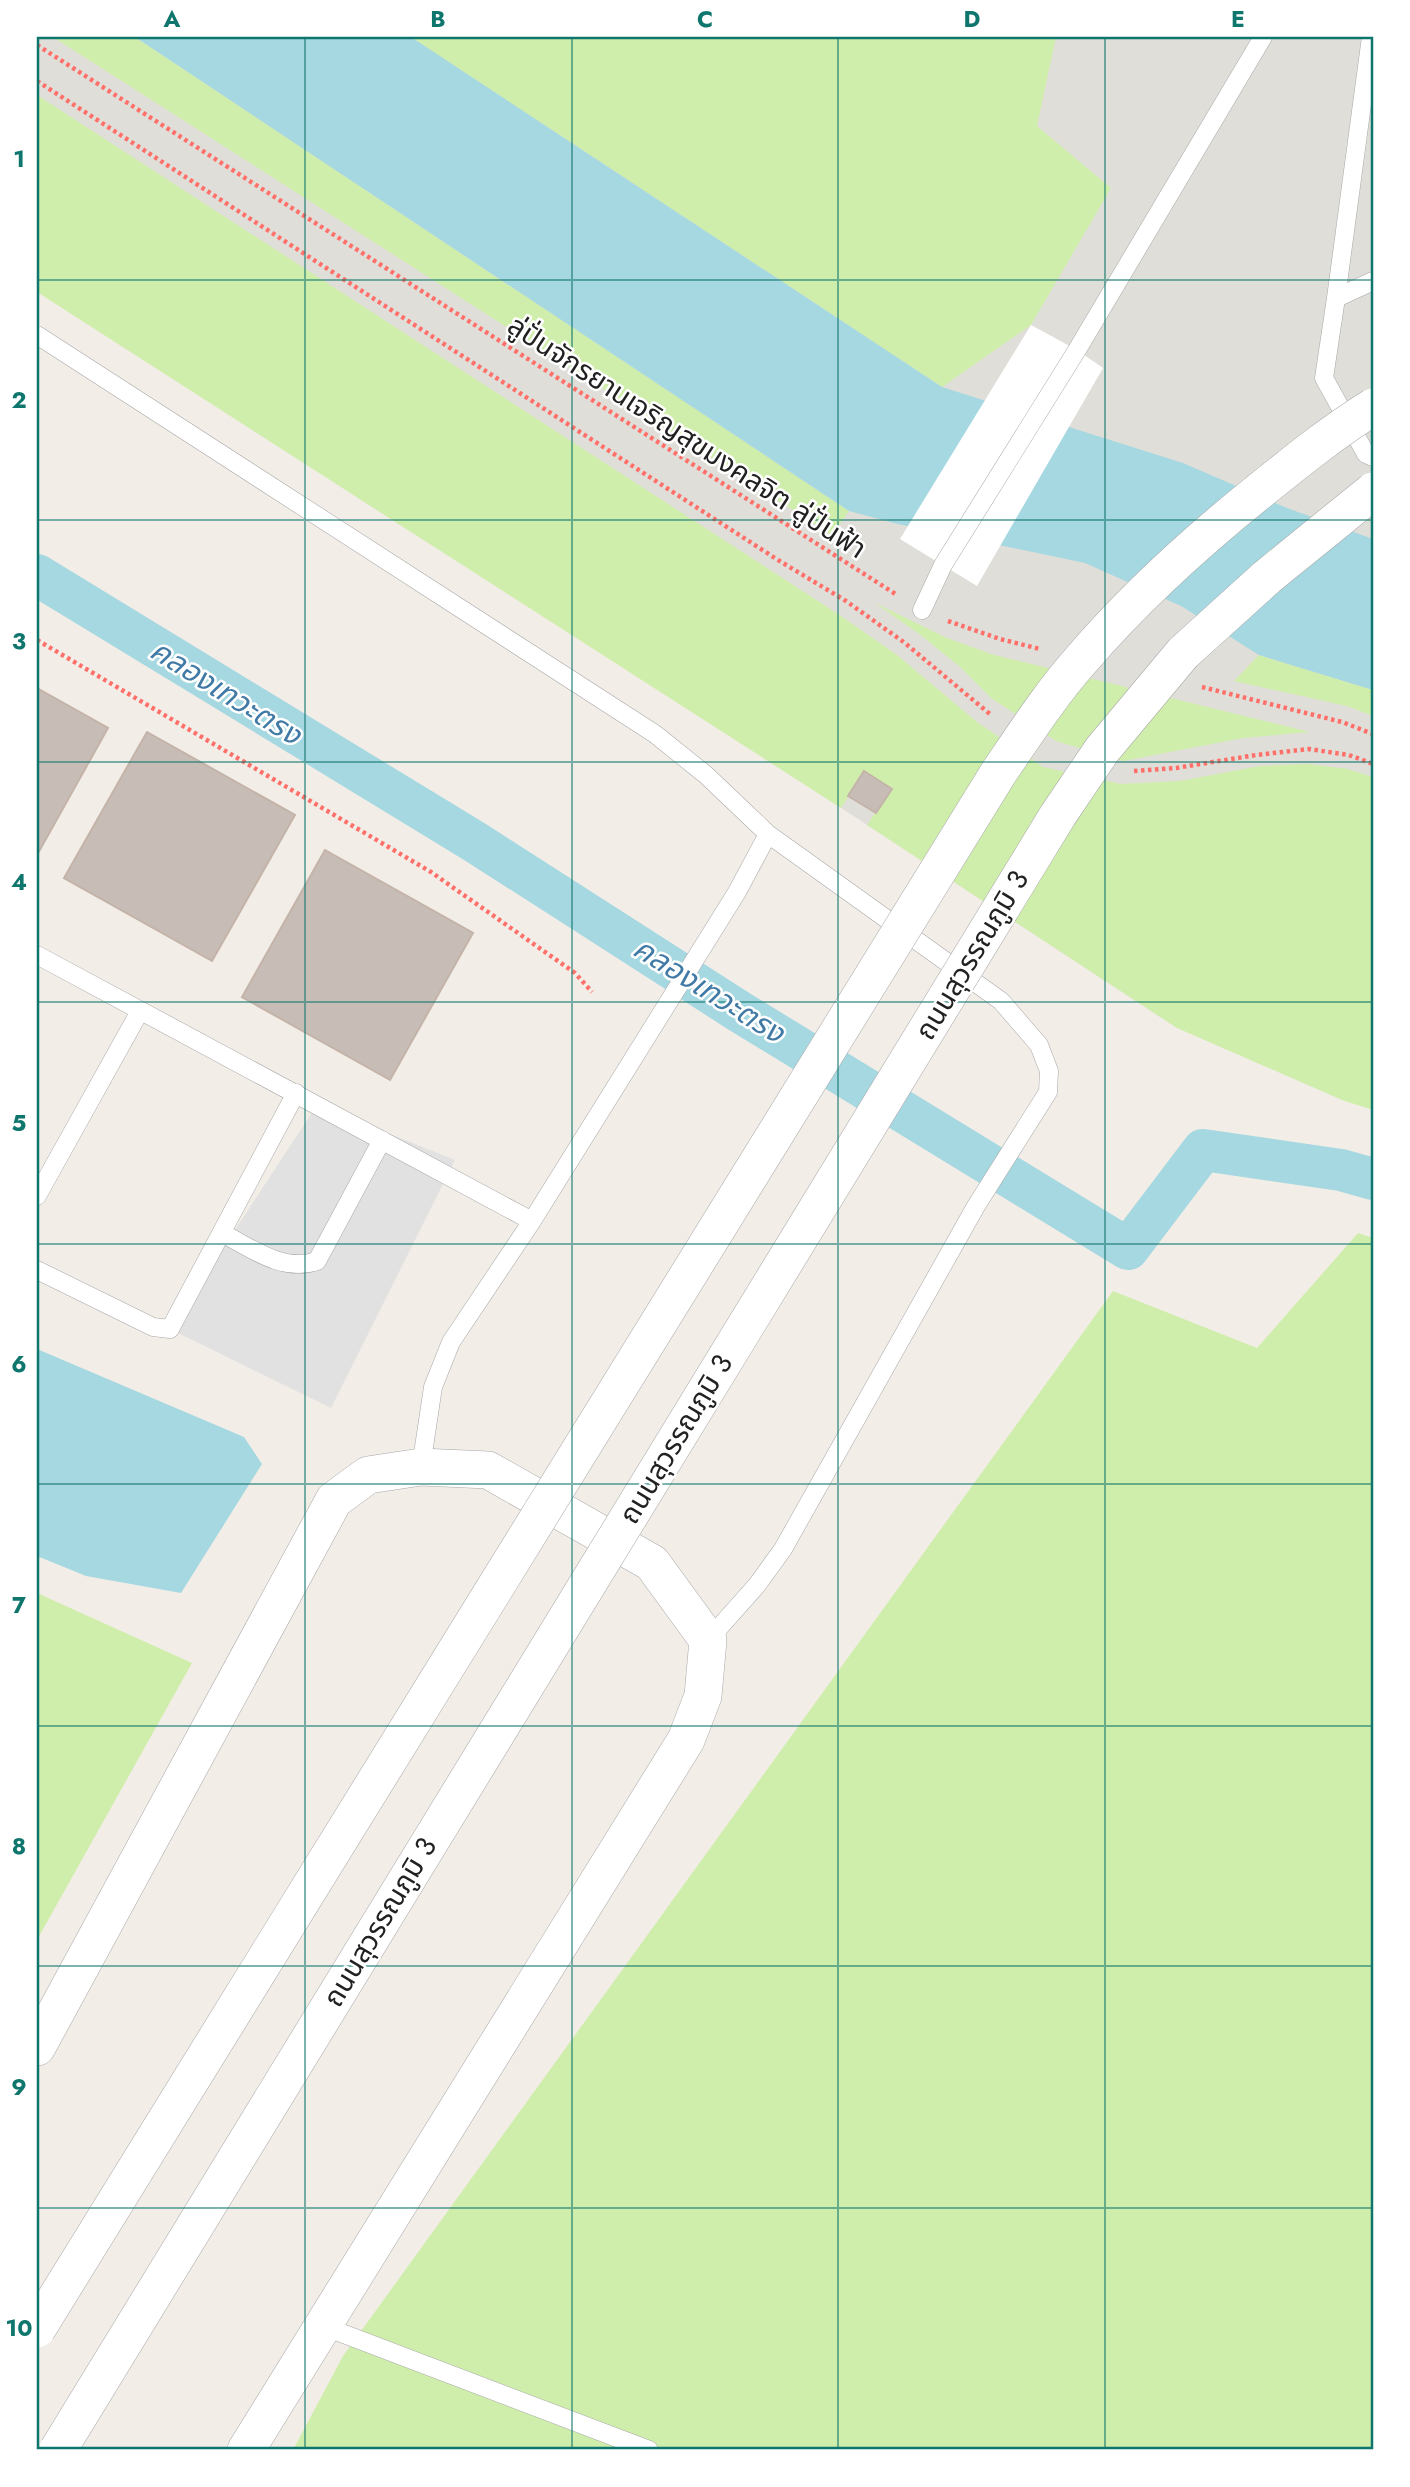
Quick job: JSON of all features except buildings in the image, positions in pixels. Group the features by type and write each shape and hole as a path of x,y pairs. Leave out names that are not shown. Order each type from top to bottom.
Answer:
{"street":[{"path":"37,2329 999,772 1040,711 1081,660 1145,592 1238,508 1333,432 1373,407"},
{"name":"ถนนสุวรรณภูมิ 3","path":"58,2450 1058,815 1102,750 1183,653 1267,577 1373,491"},
{"path":"37,2047 334,1500 368,1475 421,1467 488,1470 652,1563 708,1640 703,1696 686,1740 246,2450"}],"lane":[{"path":"922,610 943,565 1077,350 1263,37"},
{"path":"1371,37 1324,377 1366,454 1373,457"},
{"path":"1336,298 1373,281"},
{"path":"37,335 655,734 706,775 768,834 1001,1001 1039,1045 1049,1071 1048,1092 976,1206 783,1549 757,1586 708,1640"},
{"path":"421,1467 433,1387 451,1342 532,1221 737,892 768,834"},
{"path":"37,955 532,1221"},
{"path":"37,1196 140,1011"},
{"path":"37,1270 153,1327 170,1329 296,1093"},
{"path":"222,1233 283,1264 304,1266 317,1261 382,1140"},
{"path":"323,2326 649,2450"}],"path":[{"name":"ลู่ปั่นจักรยานเจริญสุขมงคลจิต ลู่ปั่นฟ้า","path":"37,45 865,576 922,610 1000,639 1054,652"},
{"path":"37,81 778,560 846,601 905,643 993,716"},
{"path":"37,640 430,872 575,973 592,992"},
{"path":"1201,687 1342,722 1373,734"},
{"path":"1122,772 1176,768 1308,749 1349,755 1373,764"}],"shaded area":[{"path":"37,37 1373,37 1373,975 1177,1028 394,515 37,288"},
{"path":"317,1105 455,1160 331,1408 170,1329"}],"green space":[{"path":"53,37 135,37 849,511 832,535"},
{"path":"411,37 1056,37 1037,126 1111,188 1031,325 942,387"},
{"path":"37,95 838,614 897,655 977,722 1043,767 1121,784 1180,781 1260,766 1308,764 1348,769 1373,777 1373,1110 1342,1100 1177,1028 867,825 892,788 864,772 841,808 37,292"},
{"path":"875,603 947,638 994,655 1310,732 1243,738 1123,761 1056,741 991,698 959,666"},
{"path":"1259,655 1373,690 1373,716 1347,706 1234,681"},
{"path":"1358,1233 1373,1238 1373,2450 293,2450 343,2356 1113,1291 1257,1348"},
{"path":"37,1593 192,1663 37,1940"}],"water":[{"path":"135,37 411,37 942,387 1183,463 1287,508 1373,539 1373,690 1259,655 1181,606 1085,563 898,524 849,511"},
{"path":"37,1349 244,1437 262,1464 181,1593 86,1576 37,1556"}],"pier":[{"path":"1031,325 1077,350 1103,368 977,586 900,539"}],"waterway":[{"name":"คลองเทวะตรง","path":"37,575 475,842 740,1012 1128,1249 1203,1150 1341,1170 1373,1179"}]}
